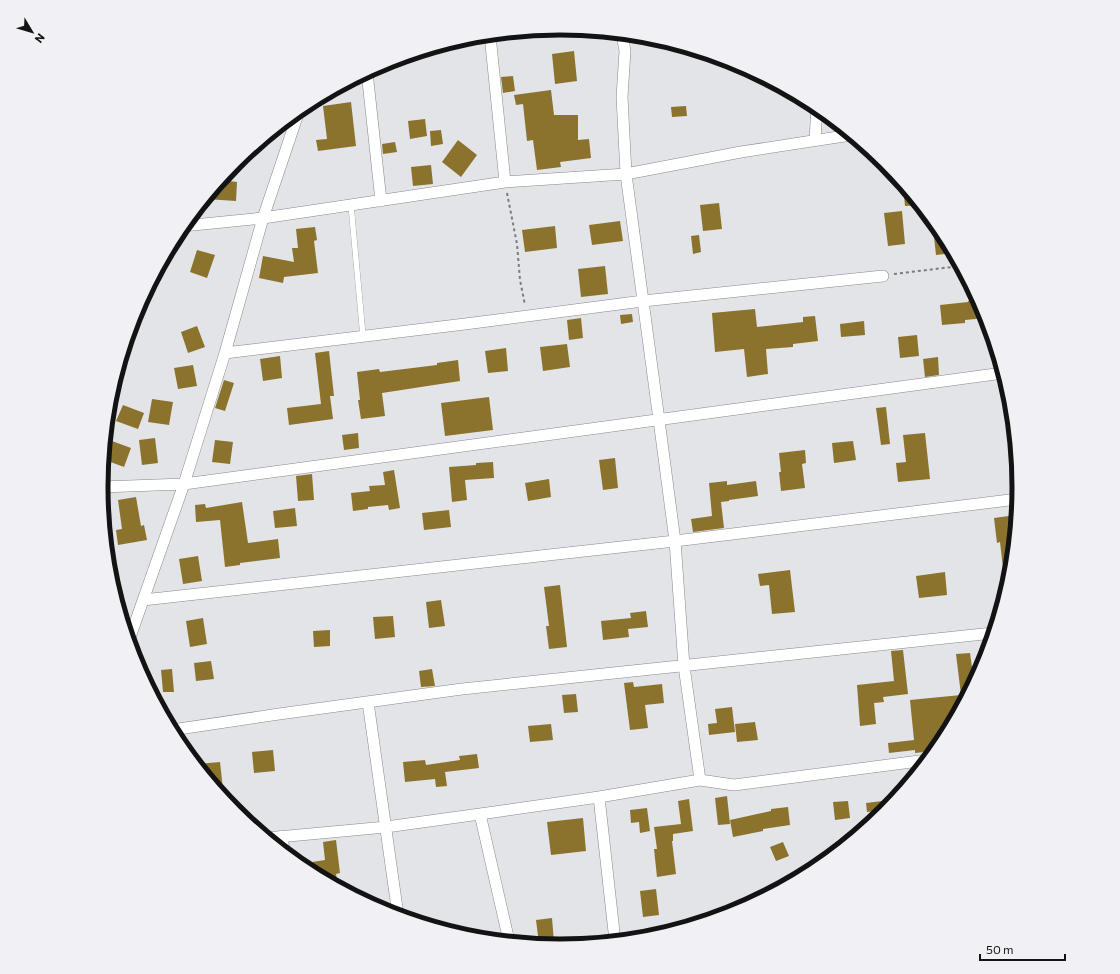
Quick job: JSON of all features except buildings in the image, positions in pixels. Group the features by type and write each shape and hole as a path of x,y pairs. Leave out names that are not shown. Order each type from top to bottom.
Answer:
{"street":[{"path":"623,40 625,51 622,96 626,174 660,420 674,541 684,666 700,780"},
{"path":"491,41 505,182"},
{"path":"368,78 381,201"},
{"path":"815,140 817,115"},
{"path":"132,632 184,484 225,353 263,218 295,121"},
{"path":"192,225 263,218 505,182 626,174 741,152 845,136"},
{"path":"225,353 643,301 883,276"},
{"path":"108,487 184,484 998,375"},
{"path":"143,600 674,541 1012,500"},
{"path":"179,729 462,689 987,634"},
{"path":"368,702 397,909"},
{"path":"274,837 386,827 599,797 700,780 734,786 920,761"},
{"path":"599,797 614,935"},
{"path":"480,814 508,936"},
{"path":"281,836 283,844"}],"lane":[{"path":"351,205 363,336"}],"path":[{"path":"505,182 517,244 520,280 528,316"},
{"path":"883,276 954,267"}]}
